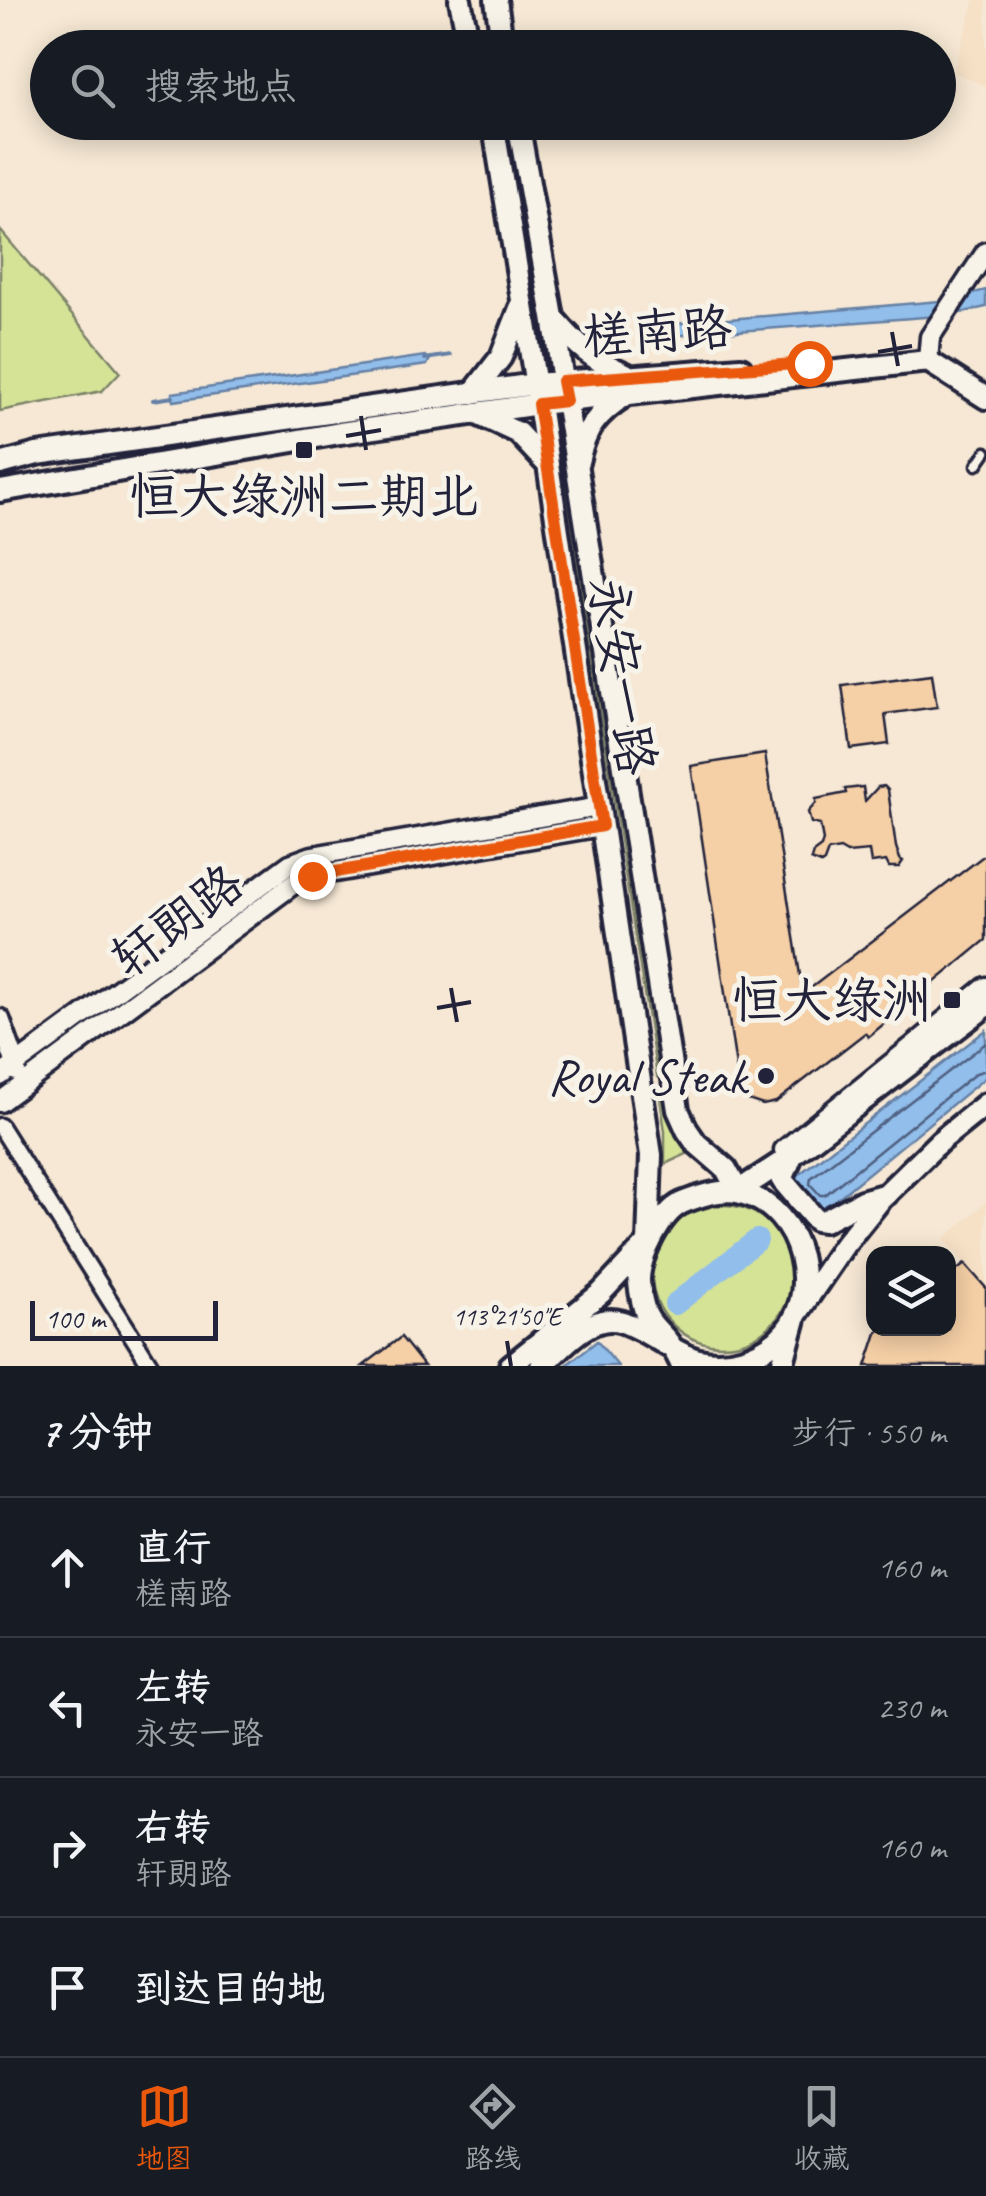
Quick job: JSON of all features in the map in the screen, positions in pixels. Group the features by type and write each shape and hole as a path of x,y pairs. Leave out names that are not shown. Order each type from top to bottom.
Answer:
{"main road":[{"path":"460,0 471,30"},
{"path":"474,0 476,30"},
{"path":"496,0 504,30"},
{"path":"509,30 510,0"},
{"name":"永安一路","path":"495,140 548,465 651,1155 648,1243"},
{"name":"永安一路","path":"521,140 678,1110 686,1130 726,1169 738,1191"},
{"path":"531,140 539,233"},
{"path":"522,300 501,357 474,403 518,433 548,465"},
{"path":"553,317 576,344 631,385 598,415 588,430 577,469"},
{"path":"928,361 986,398"},
{"name":"槎南路","path":"0,464 37,454 564,391 928,361"},
{"name":"槎南路","path":"0,491 474,403"},
{"path":"70,450 74,478"},
{"path":"510,1366 601,1293 648,1243 674,1207 712,1194 738,1191 792,1156 986,1006"},
{"path":"641,1088 674,1082"},
{"path":"541,1366 579,1332 604,1320 620,1320 677,1356 727,1362 755,1355 779,1339 886,1194 940,1141 986,1104"},
{"path":"792,1156 782,1180 816,1220 824,1221 862,1201 886,1194"},
{"path":"738,1191 760,1200 781,1216 794,1236 801,1261 803,1289 782,1366"},
{"path":"648,1243 639,1280 643,1299 648,1318 677,1356"}],"street":[{"path":"928,361 930,337 986,252"},
{"path":"928,361 986,274"},
{"name":"轩朗路","path":"5,1070 290,864 312,856 600,817"},
{"name":"轩朗路","path":"7,1097 294,883 312,876 600,817"},
{"path":"738,1191 753,1171 986,987"},
{"path":"0,1019 7,1097"},
{"path":"0,1126 151,1366"}],"lane":[{"path":"977,465 986,452"}],"shaded area":[{"path":"975,0 986,0 986,86 956,73"},
{"path":"986,1202 985,1287 956,1253 956,1246 950,1246 944,1239"}],"green space":[{"path":"0,230 120,372 102,391 0,411"},
{"path":"564,423 663,1079 657,1076 555,424"},
{"path":"659,1092 666,1092 673,1124 691,1152 665,1164 665,1131"},
{"path":"722,1205 749,1210 772,1225 787,1248 792,1275 787,1302 772,1325 749,1340 722,1345 695,1340 672,1325 657,1302 652,1275 657,1248 672,1225 695,1210"}],"water":[{"path":"986,290 986,307 952,315 671,336 663,330 671,324 940,301"},
{"path":"425,356 430,359 427,365 173,401 172,393"},
{"path":"986,1030 986,1077 821,1212 793,1179"},
{"path":"597,1341 618,1366 565,1366"}],"building":[{"path":"932,673 937,707 885,714 889,744 851,749 842,685"},
{"path":"765,754 803,994 986,854 986,940 868,1037 865,1033 776,1102 763,1105 748,1100 738,1080 691,766"},
{"path":"884,786 888,790 896,847 903,861 899,867 889,867 886,861 871,863 869,851 847,853 840,849 828,851 821,864 811,860 823,841 820,825 811,823 808,812 816,799 863,787 865,801"},
{"path":"965,1264 986,1288 986,1366 866,1366 876,1336 956,1336 956,1271"},
{"path":"401,1337 424,1366 363,1366"}],"waterway":[{"path":"425,359 451,355"},
{"path":"153,400 173,397"},
{"path":"675,1304 757,1240"}],"place":[{"name":"恒大绿洲二期北","path":"304,450"},
{"name":"恒大绿洲","path":"952,1000"},
{"name":"Royal Steak","path":"766,1076"}],"route":[{"path":"312,876 602,826 538,404 566,401 562,381 809,363"}]}
